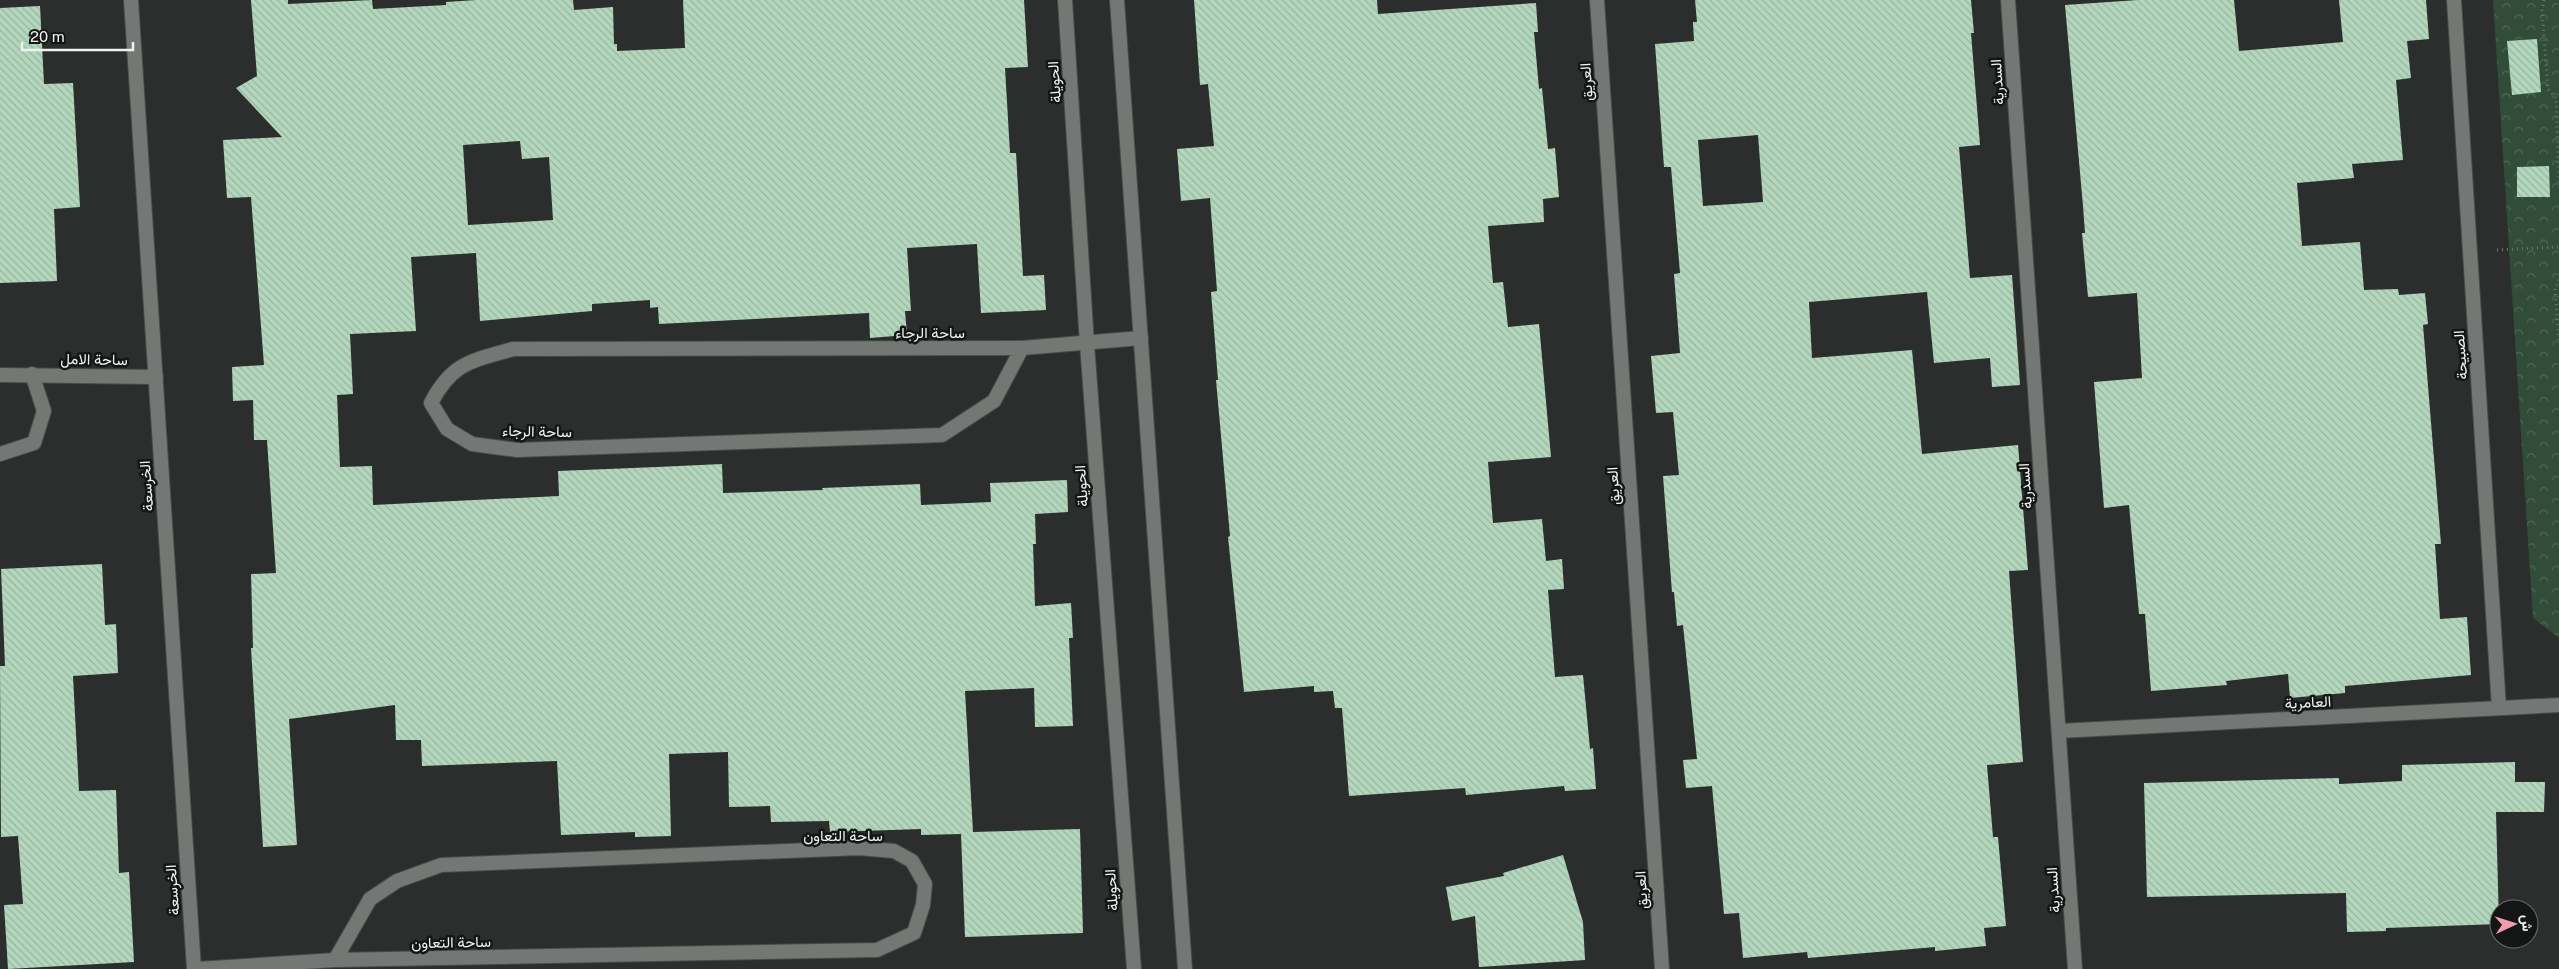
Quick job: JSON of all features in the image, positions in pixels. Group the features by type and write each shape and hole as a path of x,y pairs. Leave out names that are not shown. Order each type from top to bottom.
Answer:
{"street":[{"name":"الخرسعة","path":"131,0 195,969"},
{"name":"الحويلة","path":"1065,0 1087,344 1134,969"},
{"path":"1117,0 1185,969"},
{"name":"العريق","path":"1597,0 1662,969"},
{"name":"السدرية","path":"2008,0 2075,969"},
{"name":"الصبيحة","path":"2454,0 2499,708"},
{"name":"ساحة الرجاء","path":"1022,348 994,401 942,435 517,450 472,444 447,429 432,403 442,382 466,363 513,349 1022,348 1141,338"},
{"path":"0,454 34,443 44,411 32,374"},
{"name":"ساحة الامل","path":"0,375 156,376"},
{"name":"العامرية","path":"2059,730 2559,705"},
{"name":"ساحة التعاون","path":"195,969 335,960 876,950 914,934 923,905 925,884 912,862 894,851 860,848 441,865 397,880 370,899 335,960"}],"path":[{"path":"2544,0 2542,10 2548,89 2557,97 2559,184"},
{"path":"2470,252 2559,247"},
{"path":"2559,280 2555,289 2559,343"}],"green space":[{"path":"2493,0 2559,0 2559,638 2533,618"}],"building":[{"path":"251,0 288,0 288,4 372,0 373,9 446,5 446,2 476,0 573,0 574,10 613,7 614,44 617,44 617,51 685,48 683,0 1024,0 1028,67 1005,68 1010,153 1016,153 1023,276 1044,275 1046,310 981,313 977,244 907,248 911,311 905,311 907,335 870,338 869,313 659,324 658,307 650,308 650,300 592,304 592,311 480,321 476,253 411,257 416,331 350,334 353,394 337,395 340,467 372,466 373,505 559,496 558,471 722,464 723,493 823,490 822,488 920,484 921,505 991,502 990,483 1067,480 1068,512 1035,514 1036,544 1033,544 1035,606 1071,603 1073,638 1069,638 1073,726 1035,727 1034,688 965,691 973,832 1080,829 1083,933 965,937 961,834 921,835 921,829 830,832 829,821 771,822 770,806 729,807 728,752 669,754 671,836 635,837 635,832 561,835 557,761 422,766 421,740 396,740 395,705 289,719 297,845 263,847 251,648 253,648 251,574 276,573 267,440 254,440 253,400 233,401 232,367 264,365 251,197 227,198 223,140 282,137 236,88 257,76","holes":["520,141 522,159 549,157 553,220 468,225 463,145"]},
{"path":"1194,0 1377,0 1378,14 1536,3 1538,32 1534,32 1539,89 1542,88 1548,149 1555,148 1559,197 1543,199 1544,222 1488,226 1493,283 1503,282 1508,327 1539,324 1551,457 1488,462 1493,523 1542,519 1546,561 1562,559 1564,589 1548,590 1555,677 1583,675 1590,749 1593,748 1596,789 1565,791 1564,786 1466,795 1465,788 1349,796 1342,708 1335,708 1333,691 1314,692 1314,686 1244,692 1228,537 1230,536 1216,380 1218,380 1211,292 1217,291 1210,198 1181,201 1177,149 1214,146 1208,84 1200,85"},
{"path":"1695,0 1971,0 1974,33 1971,33 1980,145 1959,147 1970,278 2012,275 2020,385 1992,387 1990,358 1934,363 1927,292 1809,302 1812,358 1912,350 1922,454 2018,445 2028,570 2009,571 2023,762 1987,765 1993,837 1998,837 2006,926 1984,928 1986,946 1935,951 1935,947 1808,958 1807,952 1743,958 1739,913 1724,914 1712,786 1686,788 1683,760 1697,759 1683,625 1677,626 1674,592 1672,592 1663,476 1679,475 1673,412 1656,413 1651,356 1680,353 1674,274 1680,273 1671,167 1664,167 1655,44 1694,41 1693,22 1697,22","holes":["1758,135 1763,202 1703,206 1698,140"]},
{"path":"2138,0 2234,0 2239,51 2343,42 2339,0 2426,0 2429,39 2407,41 2411,78 2396,80 2403,160 2352,164 2354,178 2297,183 2302,246 2360,242 2364,290 2398,289 2399,295 2425,293 2428,324 2423,325 2441,544 2435,544 2440,619 2467,617 2471,675 2345,686 2345,693 2290,698 2288,674 2226,681 2227,685 2151,691 2145,614 2139,614 2129,505 2104,508 2094,382 2142,378 2137,293 2088,297 2082,233 2085,233 2083,206 2065,5"},
{"path":"40,6 44,84 73,83 80,207 54,209 57,281 0,283 0,8"},
{"path":"2537,39 2541,92 2512,95 2507,41"},
{"path":"2549,166 2550,197 2517,197 2517,167"},
{"path":"102,564 105,625 116,624 118,673 73,676 79,791 116,790 119,873 129,872 134,962 8,969 4,905 23,904 18,836 1,837 0,666 5,666 1,569"},
{"path":"2515,762 2515,782 2545,782 2544,812 2496,812 2498,899 2489,899 2489,924 2386,928 2386,931 2347,932 2346,893 2147,897 2144,783 2339,778 2339,784 2402,781 2402,765"},
{"path":"1563,855 1583,922 1585,960 1479,967 1475,916 1452,921 1446,887 1504,876 1503,873"}]}
